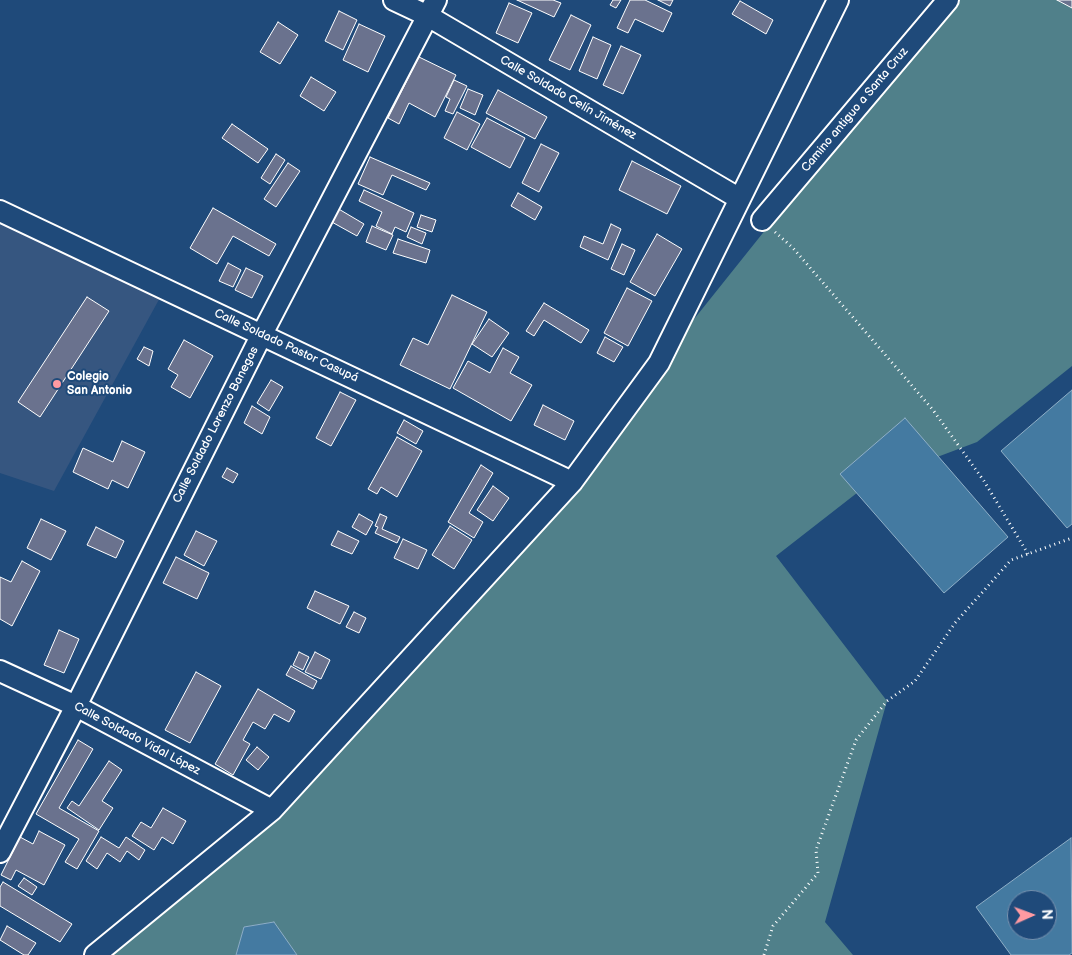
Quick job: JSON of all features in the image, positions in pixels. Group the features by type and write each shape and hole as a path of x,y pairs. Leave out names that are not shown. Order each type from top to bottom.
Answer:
{"street":[{"name":"Calle Soldado Celín Jiménez","path":"394,0 432,8 740,199"},
{"path":"95,955 272,810 572,482 659,363 838,0"},
{"name":"Camino antiguo a Santa Cruz","path":"762,220 948,0"},
{"name":"Calle Soldado Lorenzo Banegas","path":"0,852 76,706 262,334 432,8"},
{"name":"Calle Soldado Pastor Casupá","path":"0,211 572,482"},
{"name":"Calle Soldado Vidal López","path":"0,671 76,706 272,810"}],"path":[{"path":"762,220 794,248 933,410 984,481 1028,554"},
{"path":"764,955 773,926 818,873 816,850 856,740 887,701 915,681 954,623 1011,560 1072,538"}],"shaded area":[{"name":"Colegio San Antonio","path":"0,217 162,294 54,491 0,473"},
{"path":"1072,390 1072,524 1067,528 1001,451"},
{"path":"905,418 1008,537 944,593 840,474"},
{"path":"1071,838 1072,953 1069,955 1011,955 976,907"},
{"path":"274,922 297,955 236,955 244,927"}],"green space":[{"path":"949,0 1072,0 1072,366 977,442 871,482 776,556 887,701 825,922 853,955 297,955 273,922 244,927 236,955 95,955 272,810 572,482 659,363"}],"building":[{"path":"517,0 553,0 561,3 554,17"},
{"path":"613,0 621,0 616,8 610,5"},
{"path":"630,0 645,0 672,13 663,32 635,19 628,33 617,28"},
{"path":"658,0 673,0 670,6"},
{"path":"1057,0 1072,0 1072,8"},
{"path":"740,1 773,20 766,34 732,14"},
{"path":"509,3 532,13 518,43 496,33"},
{"path":"339,11 357,20 343,50 325,41"},
{"path":"571,15 591,25 570,70 549,60"},
{"path":"278,22 298,35 280,64 260,52"},
{"path":"359,24 385,36 368,72 343,60"},
{"path":"593,37 611,45 597,79 579,71"},
{"path":"621,46 641,55 623,94 603,85"},
{"path":"419,57 456,75 435,117 409,103 399,124 388,118"},
{"path":"311,77 336,92 324,111 300,96"},
{"path":"454,80 467,86 453,114 445,111 450,99 446,97"},
{"path":"468,89 483,95 475,115 460,108"},
{"path":"498,90 547,117 535,139 486,113"},
{"path":"457,112 480,124 467,150 444,138"},
{"path":"487,118 525,138 510,168 471,147"},
{"path":"232,124 268,149 258,163 222,138"},
{"path":"541,144 559,153 539,192 522,183"},
{"path":"276,154 285,160 270,184 261,178"},
{"path":"370,157 430,183 426,190 392,175 383,195 358,184"},
{"path":"632,161 681,186 667,214 619,190"},
{"path":"288,163 300,171 276,207 264,199"},
{"path":"364,190 414,213 406,232 395,227 392,234 376,226 382,212 359,201"},
{"path":"518,193 542,207 535,220 511,206"},
{"path":"213,208 276,244 269,256 233,236 217,264 190,248"},
{"path":"337,208 364,224 357,236 330,221"},
{"path":"421,215 436,220 432,232 417,227"},
{"path":"611,224 621,229 608,260 580,247 584,236 603,244"},
{"path":"372,226 393,235 386,250 366,242"},
{"path":"411,227 426,233 422,244 407,237"},
{"path":"657,234 682,249 655,296 630,282"},
{"path":"398,239 430,250 426,263 393,253"},
{"path":"622,244 635,250 624,275 611,269"},
{"path":"228,263 241,270 233,287 219,281"},
{"path":"246,268 263,276 252,298 235,290"},
{"path":"627,288 652,301 628,346 604,333"},
{"path":"452,295 487,312 450,389 400,365 413,338 428,345"},
{"path":"87,297 109,311 40,417 18,402"},
{"path":"544,303 589,330 581,343 544,320 534,336 526,331"},
{"path":"489,319 509,333 492,357 472,344"},
{"path":"605,337 623,347 614,362 597,353"},
{"path":"184,340 213,356 190,398 171,387 178,375 168,369"},
{"path":"144,347 153,351 149,366 137,359"},
{"path":"503,348 519,357 510,373 532,385 511,421 453,388 468,361 490,373"},
{"path":"271,380 283,387 269,411 257,403"},
{"path":"340,392 356,400 331,446 316,438"},
{"path":"543,405 574,421 565,440 534,425"},
{"path":"252,406 270,417 262,434 244,423"},
{"path":"404,420 423,431 416,444 397,433"},
{"path":"397,437 422,451 397,497 381,487 377,494 368,489"},
{"path":"122,441 145,452 128,488 112,480 108,489 73,472 83,448 113,462"},
{"path":"481,465 493,473 469,513 483,522 474,538 448,522"},
{"path":"227,468 238,474 233,483 222,477"},
{"path":"493,486 509,498 493,521 477,510"},
{"path":"359,514 373,522 366,535 352,527"},
{"path":"380,514 387,517 382,529 400,537 397,543 375,533 378,527 375,526"},
{"path":"41,519 66,531 51,560 27,548"},
{"path":"450,526 472,540 454,569 432,555"},
{"path":"96,527 124,541 116,558 87,545"},
{"path":"196,531 217,541 204,566 184,555"},
{"path":"338,531 359,541 352,554 331,545"},
{"path":"403,539 427,550 418,569 394,558"},
{"path":"176,557 209,573 197,599 163,583"},
{"path":"22,561 40,571 12,626 0,619 0,577 11,582"},
{"path":"315,591 349,606 340,624 307,608"},
{"path":"354,612 366,618 359,633 346,627"},
{"path":"59,630 79,639 64,673 44,665"},
{"path":"299,652 309,657 303,670 293,665"},
{"path":"315,652 330,660 321,679 305,672"},
{"path":"291,666 317,681 313,689 286,675"},
{"path":"196,672 221,686 190,743 165,730"},
{"path":"258,689 295,711 289,722 274,714 265,729 253,722 243,740 250,744 233,775 215,764"},
{"path":"78,740 93,749 59,808 99,831 77,869 65,862 79,839 36,814"},
{"path":"257,747 269,757 258,770 246,760"},
{"path":"109,761 122,770 102,801 113,808 99,830 67,808 72,801 79,806"},
{"path":"163,808 186,821 173,844 162,837 154,850 132,836 141,822 151,828"},
{"path":"39,831 65,845 44,885 16,870 11,880 1,875 20,837 33,844"},
{"path":"101,837 119,848 126,837 145,850 139,860 127,851 120,862 107,853 97,869 86,861"},
{"path":"24,878 37,887 32,895 18,886"},
{"path":"3,882 72,924 60,942 0,906 0,887"},
{"path":"7,926 36,943 28,955 24,955 0,940"}],"place":[{"name":"Colegio San Antonio","path":"57,384"}]}
